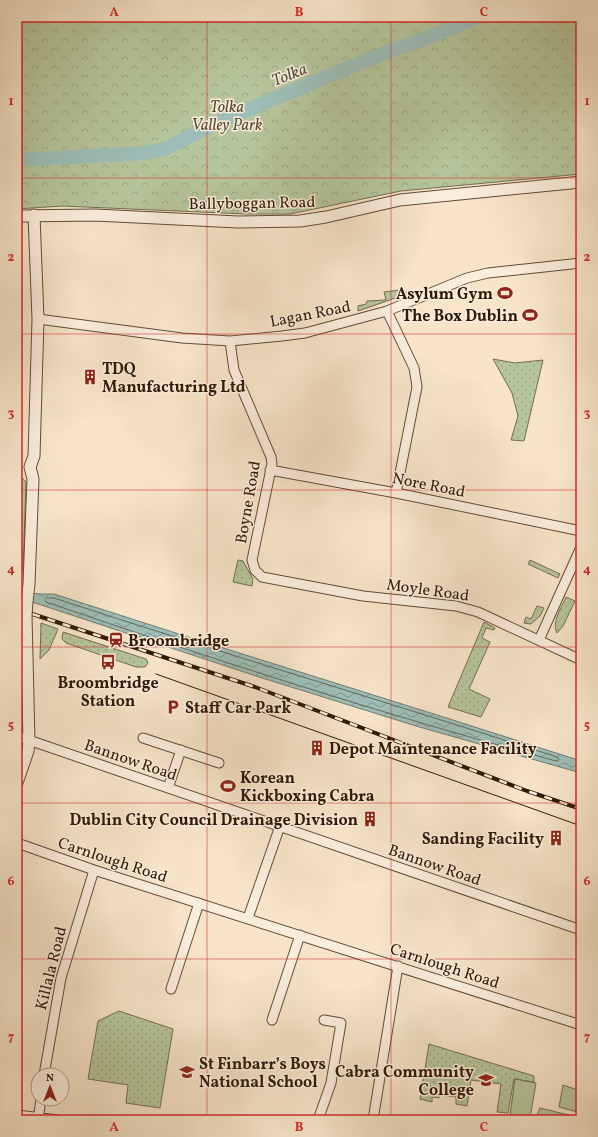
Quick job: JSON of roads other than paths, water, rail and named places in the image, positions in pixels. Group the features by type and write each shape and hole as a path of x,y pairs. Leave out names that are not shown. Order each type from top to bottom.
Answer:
{"street":[{"name":"Ballyboggan Road","path":"17,216 95,215 238,222 300,221 326,217 400,200 581,182"},
{"path":"17,783 28,751 29,741 26,618 29,584 33,479 30,467 34,456 38,319 34,215"},
{"name":"Lagan Road","path":"38,319 182,338 230,341 306,333 387,311 467,278 488,273 581,263"},
{"path":"387,311 414,368 417,387 396,492"},
{"name":"Boyne Road","path":"230,341 234,370 269,450 272,464 252,560 255,570 262,577"},
{"name":"Nore Road","path":"270,470 396,492 581,531"},
{"path":"539,640 581,547"},
{"name":"Moyle Road","path":"262,577 363,596 456,606 478,612 581,660"},
{"name":"Bannow Road","path":"17,736 581,930"},
{"path":"143,738 219,763"},
{"path":"168,788 181,750"},
{"path":"248,918 280,826"},
{"name":"Carnlough Road","path":"17,843 94,870 581,1025"},
{"name":"Killala Road","path":"45,1067 61,978 94,870"},
{"path":"171,989 199,903"},
{"path":"272,1020 300,935"},
{"path":"373,1120 398,966"},
{"path":"318,1120 331,1083 340,1023 324,1020"},
{"path":"38,1119 40,1107"},
{"path":"17,1115 38,1119 58,1120"}],"water":[{"path":"17,587 30,593 54,594 581,761 581,773 416,726 259,677 17,597"}],"waterway":[{"name":"Tolka","path":"17,160 144,153 165,149 216,123 394,49 414,43 478,17"}],"tram line":[{"path":"156,674 581,826"}],"railway":[{"path":"17,609 255,687 527,791 581,809"}],"place":[{"name":"Asylum Gym","path":"505,293"},
{"name":"The Box Dublin","path":"530,315"},
{"name":"TDQ Manufacturing Ltd","path":"90,377"},
{"name":"Broombridge","path":"116,640"},
{"name":"Broombridge Station","path":"108,662"},
{"name":"Staff Car Park","path":"173,707"},
{"name":"Depot Maintenance Facility","path":"317,748"},
{"name":"Korean Kickboxing Cabra","path":"228,786"},
{"name":"Dublin City Council Drainage Division","path":"370,819"},
{"name":"Sanding Facility","path":"556,838"},
{"name":"St Finbarr’s Boys National School","path":"187,1072"},
{"name":"Cabra Community College","path":"486,1080"}],"park label":[{"name":"Tolka Valley Park","path":"227,115"}]}
